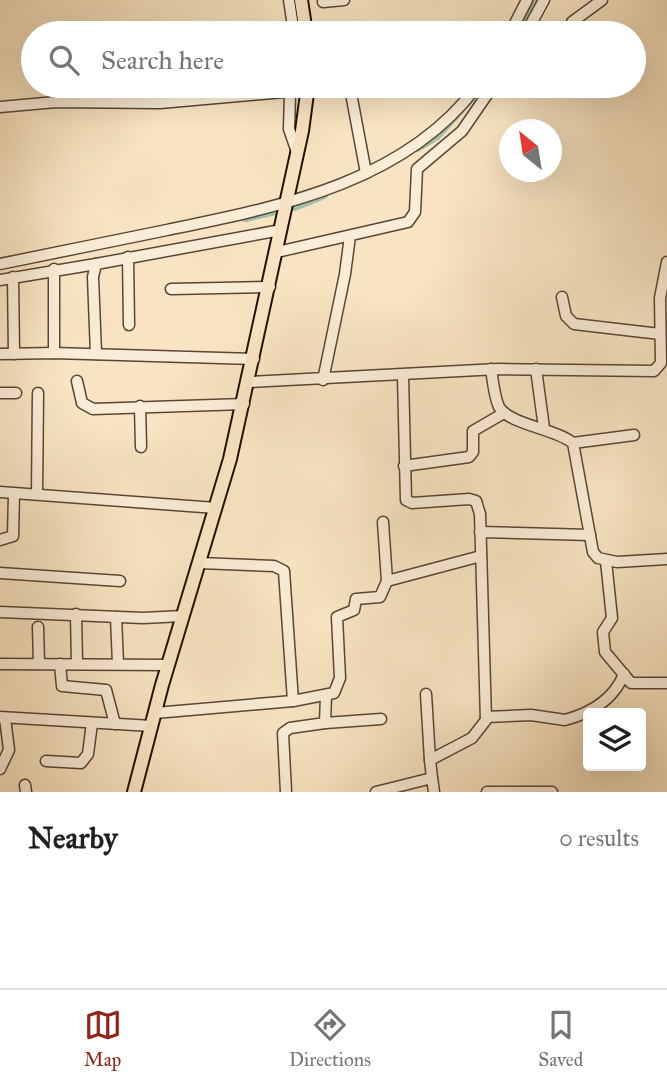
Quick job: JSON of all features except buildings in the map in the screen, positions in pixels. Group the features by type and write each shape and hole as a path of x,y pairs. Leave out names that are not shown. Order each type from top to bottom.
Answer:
{"main road":[{"path":"301,0 304,21"},
{"path":"134,792 244,404 302,131 306,98"}],"street":[{"path":"289,0 292,21"},
{"path":"323,2 344,0"},
{"path":"516,21 527,0"},
{"path":"533,21 544,0"},
{"path":"573,21 602,0"},
{"path":"0,107 57,102 160,103 216,98"},
{"path":"353,98 366,173"},
{"path":"0,264 253,212 322,192 366,173 436,131 466,98"},
{"path":"276,252 408,222 415,212 415,174 420,163 462,131 485,98"},
{"path":"292,100 289,129 297,152"},
{"path":"0,280 96,264 282,225"},
{"path":"323,380 344,282 349,236"},
{"path":"128,257 129,325"},
{"path":"249,382 403,376 491,369 654,371 661,363 660,334 663,320 660,298 667,262"},
{"path":"96,264 93,277 96,354"},
{"path":"54,269 54,353"},
{"path":"13,277 14,354"},
{"path":"171,289 270,287"},
{"path":"562,297 566,316 574,324 660,334"},
{"path":"0,354 254,359"},
{"path":"491,369 498,405 504,413 544,428 573,443 634,435"},
{"path":"536,369 544,428"},
{"path":"403,376 406,500 412,503 476,501 480,532 486,723 472,738 430,760"},
{"path":"77,381 86,408 244,404"},
{"path":"0,393 16,393"},
{"path":"37,494 38,393"},
{"path":"140,406 141,447"},
{"path":"404,466 469,457 472,452 473,431 504,413"},
{"path":"573,443 593,552 597,558 606,561 667,559"},
{"path":"0,492 216,508"},
{"path":"0,540 13,536 14,494"},
{"path":"0,769 5,750 3,718 115,724 326,696 339,686 338,614 354,610 356,599 380,597 387,582 383,522"},
{"path":"480,532 590,535"},
{"path":"387,582 481,556"},
{"path":"606,561 612,618 604,628 604,646 631,683 667,683"},
{"path":"199,563 274,566 284,571 293,701"},
{"path":"0,573 120,581"},
{"path":"0,612 116,617 183,616"},
{"path":"76,614 77,664"},
{"path":"116,617 118,664"},
{"path":"38,627 39,664"},
{"path":"0,664 168,665"},
{"path":"60,664 62,685 106,690 115,724"},
{"path":"486,718 503,714 565,720 573,718 614,694 624,674"},
{"path":"426,694 433,792"},
{"path":"325,723 326,696"},
{"path":"286,792 284,733 290,728 382,719"},
{"path":"46,761 82,763 88,754 92,723"},
{"path":"376,792 432,778"},
{"path":"487,792 552,792"}],"waterway":[{"path":"522,21 533,0"},
{"path":"417,148 437,136 471,98"},
{"path":"246,218 297,206 324,195"}]}
